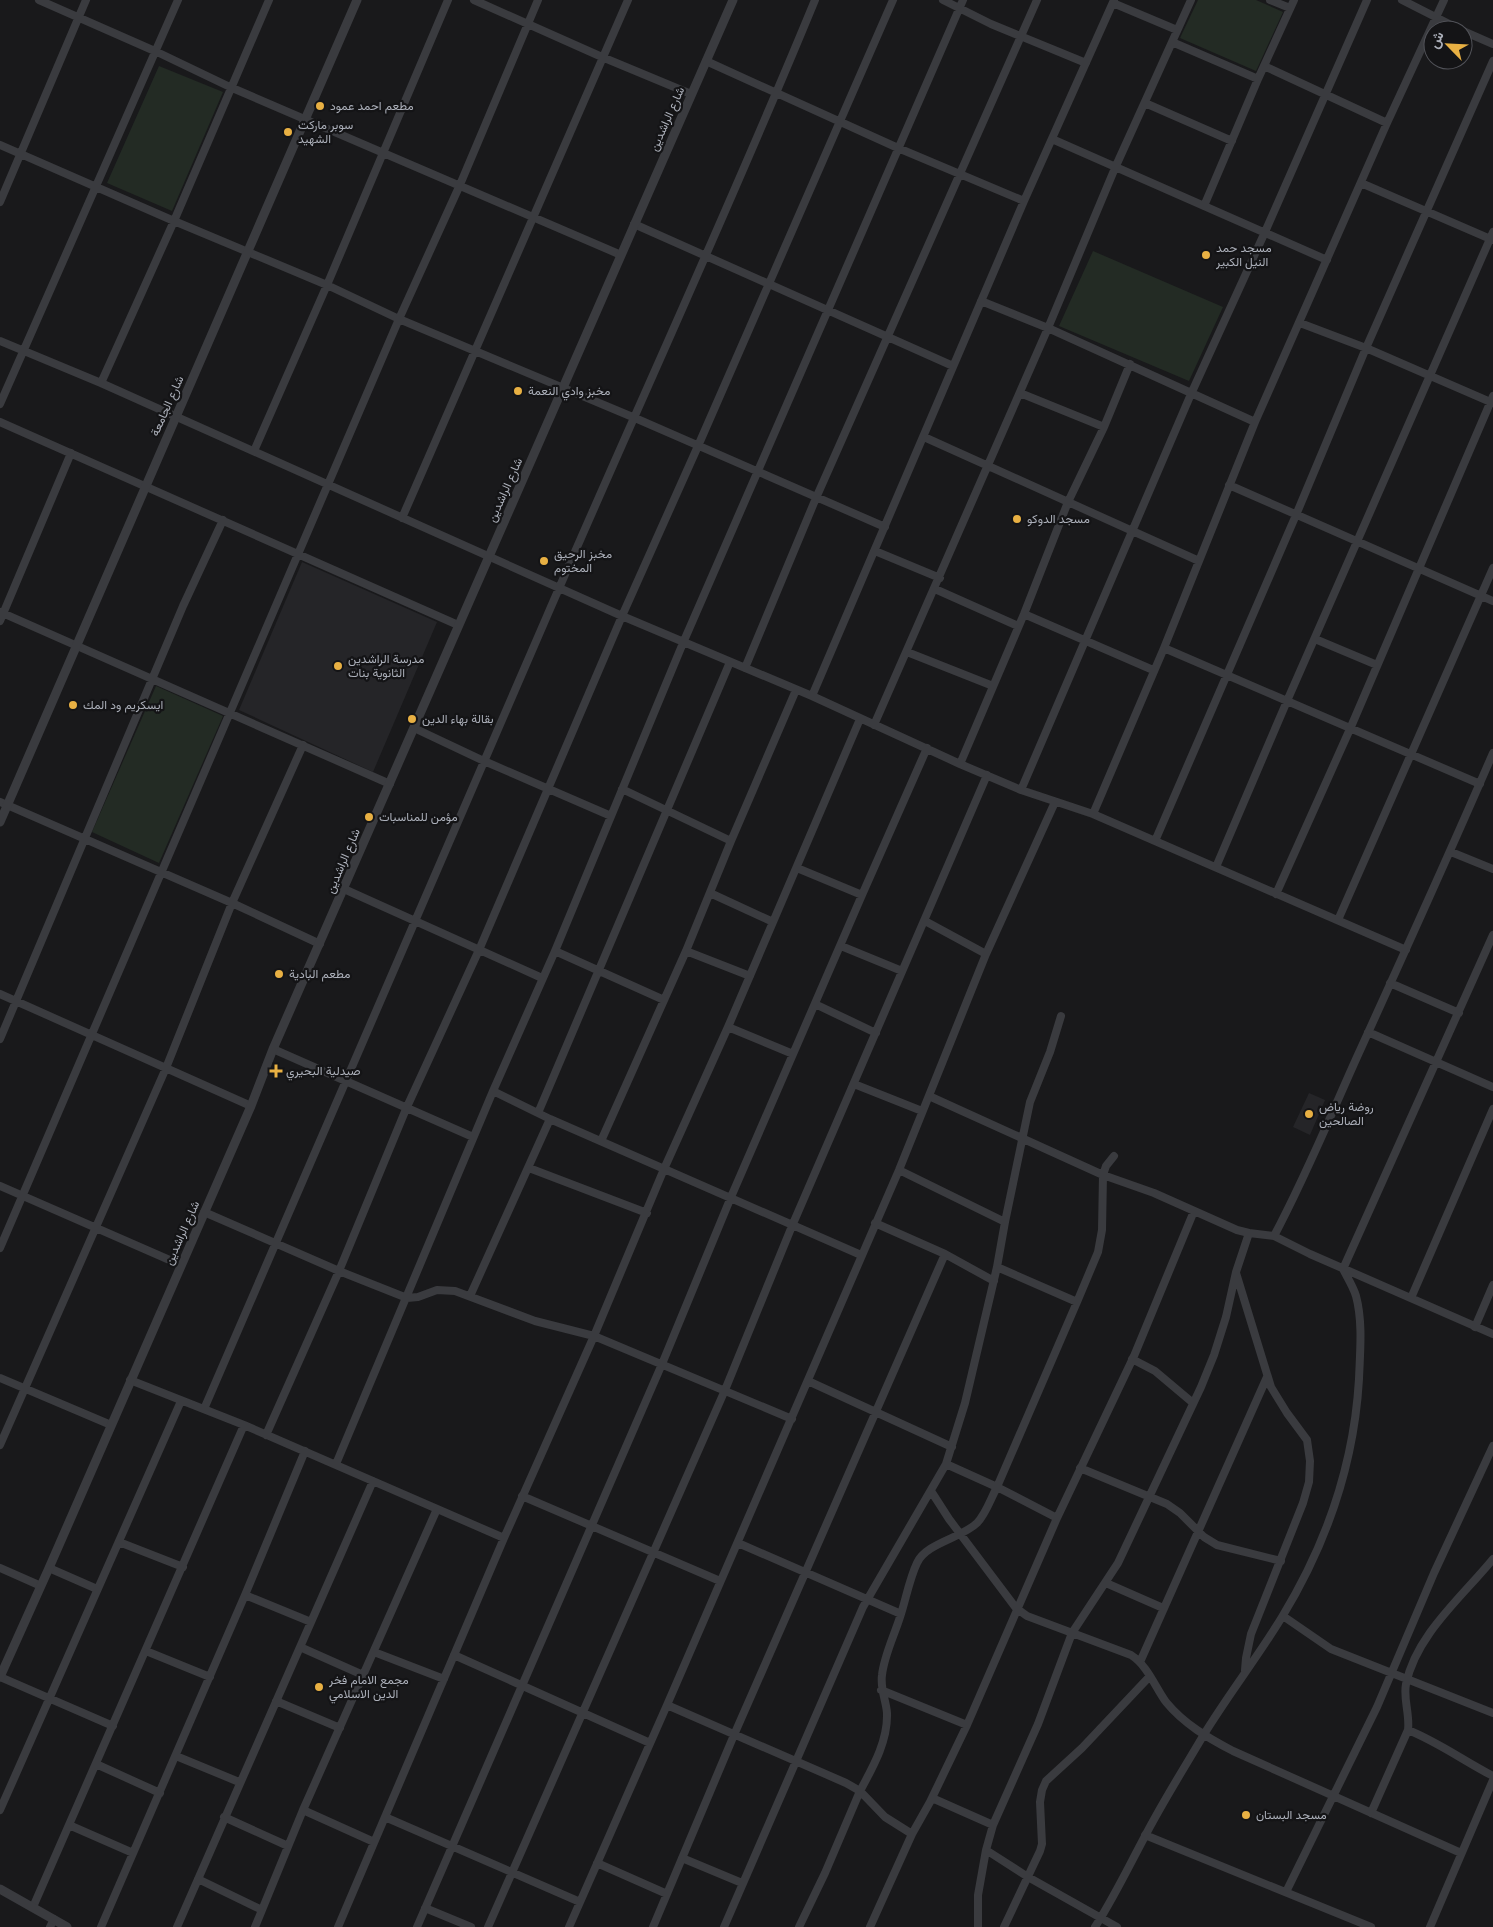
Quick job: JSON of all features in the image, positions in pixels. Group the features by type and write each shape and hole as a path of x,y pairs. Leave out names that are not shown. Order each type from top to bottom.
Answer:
{"street":[{"path":"38,0 157,52 230,87 621,255"},
{"path":"0,202 86,0"},
{"path":"0,404 157,52 178,0"},
{"path":"101,383 174,221 269,0"},
{"name":"شارع الجامعة","path":"0,822 4,804 78,645 357,0"},
{"path":"254,451 448,0"},
{"path":"474,0 602,58 691,94"},
{"path":"0,1248 538,0"},
{"path":"402,518 628,0"},
{"name":"شارع الراشدين","path":"0,1677 251,1106 273,1049 458,625 564,388 733,0"},
{"path":"204,1409 559,588 706,257 815,0"},
{"path":"266,1434 339,1270 406,1109 479,950 622,616 893,0"},
{"path":"943,0 961,4 992,24 1086,63"},
{"path":"745,668 816,498 1037,0"},
{"path":"874,725 940,578 1115,168 1191,0"},
{"path":"1270,0 1290,8"},
{"path":"1204,206 1294,0"},
{"path":"1021,790 1191,394 1367,0"},
{"path":"1402,0 1441,20"},
{"path":"1092,814 1164,648 1255,422 1387,123 1444,0"},
{"path":"812,696 1024,201 1114,2 1177,30"},
{"path":"336,1464 493,1091 555,951 683,643 961,4"},
{"path":"1473,35 1493,44"},
{"path":"1172,42 1258,79"},
{"path":"1155,841 1366,348 1493,61"},
{"path":"706,62 898,148 1024,201"},
{"path":"1264,66 1387,123"},
{"path":"1145,103 1232,141"},
{"path":"1052,140 1327,260"},
{"path":"0,145 174,221 327,284 399,319 635,418 885,527"},
{"path":"1216,867 1287,701 1492,237 1361,183"},
{"path":"634,224 953,366"},
{"path":"981,301 1130,364 1191,394 1255,422"},
{"path":"1276,894 1378,665 1492,400 1300,323"},
{"path":"0,340 101,383 683,643 812,696 960,764 1021,790 1092,814 1406,950"},
{"path":"960,764 1024,614 1068,502 1104,427 1130,364"},
{"path":"1020,393 1104,427"},
{"path":"0,422 458,625"},
{"path":"924,437 1199,560"},
{"path":"71,453 1,615 78,645 390,784"},
{"path":"1229,485 1493,601"},
{"path":"0,1039 183,606 223,520"},
{"path":"875,551 940,578"},
{"path":"1338,920 1493,568"},
{"path":"935,589 1018,626"},
{"path":"1024,614 1153,670"},
{"path":"1315,640 1378,665"},
{"path":"1164,648 1480,784"},
{"path":"907,652 994,686"},
{"path":"538,1113 730,662"},
{"path":"601,1141 686,951 796,690"},
{"path":"338,1927 522,1496 594,1336 664,1169 728,1027 860,719"},
{"path":"414,728 484,761 611,816"},
{"path":"0,1445 166,1068 232,904 303,745"},
{"path":"417,1927 662,1364 731,1197 927,748"},
{"path":"1274,1236 1300,1187 1390,983 1451,852 1493,753"},
{"path":"488,1927 725,1390 792,1226 987,775"},
{"path":"622,789 731,841"},
{"path":"569,1927 792,1419 899,1170 986,954 1055,802"},
{"path":"4,804 320,944"},
{"path":"1451,852 1493,869"},
{"path":"797,868 862,895"},
{"path":"344,889 542,978"},
{"path":"710,893 773,922"},
{"path":"925,922 986,954"},
{"path":"1343,1269 1493,935"},
{"path":"841,946 902,971"},
{"path":"555,951 664,1000"},
{"path":"686,951 750,976"},
{"path":"1390,983 1459,1012"},
{"path":"0,994 251,1106"},
{"path":"815,1004 876,1033"},
{"path":"724,1927 867,1600 931,1491 946,1464 952,1448 965,1403 994,1281 1030,1102 1050,1052 1061,1016"},
{"path":"728,1027 793,1054"},
{"path":"1368,1032 1493,1087"},
{"path":"273,1049 474,1138"},
{"path":"854,1084 922,1111"},
{"path":"493,1091 550,1119 861,1255"},
{"path":"929,1096 1103,1175 1154,1193 1249,1233 1274,1236 1343,1269 1493,1334"},
{"path":"1411,1298 1489,1129 1493,1109"},
{"path":"470,1296 550,1119"},
{"path":"799,1927 826,1874 860,1791 874,1764 886,1726 887,1711 882,1690 882,1674 918,1560 930,1550 978,1522 997,1487 1092,1268 1101,1240 1103,1175 1106,1166 1114,1156"},
{"path":"529,1168 647,1213"},
{"path":"899,1170 1005,1222"},
{"path":"0,1186 181,1265"},
{"path":"870,1927 912,1834 932,1798 967,1725 1016,1608 1132,1359 1194,1211"},
{"path":"204,1212 407,1298 418,1297 428,1292 455,1290 546,1324 594,1336 792,1419"},
{"path":"875,1223 945,1254 994,1281"},
{"path":"978,1927 978,1895 993,1824 1038,1724 1072,1632 1085,1611 1106,1584 1129,1543 1193,1403 1217,1345 1226,1317 1236,1272 1249,1233"},
{"path":"653,1927 734,1735 945,1254"},
{"path":"997,1267 1077,1302"},
{"path":"1095,1927 1145,1835 1203,1735 1283,1616 1311,1563 1343,1484 1354,1435 1358,1402 1360,1324 1356,1295 1343,1269"},
{"path":"1236,1272 1267,1378 1276,1398 1307,1440 1310,1460 1309,1482 1303,1503 1251,1634 1246,1658 1246,1670"},
{"path":"1475,1326 1493,1285"},
{"path":"1132,1359 1154,1371 1193,1403"},
{"path":"0,1378 111,1425"},
{"path":"1140,1662 1267,1378"},
{"path":"130,1380 266,1434 504,1538"},
{"path":"808,1381 952,1448"},
{"path":"0,1810 181,1401"},
{"path":"32,1907 244,1425"},
{"path":"1286,1892 1392,1673 1434,1573 1493,1446"},
{"path":"100,1927 246,1595 305,1452"},
{"path":"1487,1460 1493,1470"},
{"path":"946,1464 997,1487 1057,1518"},
{"path":"1080,1468 1174,1508 1198,1532 1208,1540 1224,1548 1281,1561"},
{"path":"177,1927 373,1481"},
{"path":"931,1491 1016,1608 1027,1616 1131,1655 1140,1662 1168,1703 1203,1735 1233,1751 1461,1853"},
{"path":"522,1496 720,1581"},
{"path":"254,1927 303,1810 437,1509"},
{"path":"118,1542 183,1567"},
{"path":"738,1543 901,1614"},
{"path":"1371,1813 1408,1730 1409,1717 1406,1694 1408,1679 1417,1653 1431,1630 1493,1559"},
{"path":"0,1568 41,1586"},
{"path":"49,1568 97,1589"},
{"path":"1106,1584 1163,1608"},
{"path":"246,1595 311,1622"},
{"path":"1283,1616 1325,1646 1493,1712"},
{"path":"300,1647 364,1675"},
{"path":"146,1651 210,1677"},
{"path":"374,1652 444,1679"},
{"path":"454,1656 650,1743"},
{"path":"1004,1927 1042,1844 1040,1802 1046,1781 1082,1748 1150,1676"},
{"path":"0,1677 113,1726"},
{"path":"882,1690 967,1725"},
{"path":"276,1701 340,1728"},
{"path":"668,1705 846,1783 860,1791 885,1817 912,1834"},
{"path":"1408,1730 1437,1742 1463,1761 1493,1778 1431,1927"},
{"path":"176,1756 240,1782"},
{"path":"96,1764 160,1793"},
{"path":"932,1798 993,1824"},
{"path":"303,1810 374,1842"},
{"path":"224,1817 288,1846"},
{"path":"385,1817 580,1902"},
{"path":"69,1825 133,1853"},
{"path":"1145,1835 1372,1927"},
{"path":"986,1850 1028,1877 1117,1927"},
{"path":"682,1858 742,1883"},
{"path":"597,1863 667,1894"},
{"path":"198,1879 262,1910"},
{"path":"0,1889 32,1907 52,1923 67,1927"},
{"path":"425,1908 471,1927"}],"shaded area":[{"path":"1198,0 1256,0 1283,12 1256,71 1180,38"},
{"path":"159,66 223,92 172,211 107,183"},
{"path":"1093,251 1223,307 1189,381 1059,326"},
{"name":"مدرسة الراشدين الثانوية بنات","path":"302,562 437,622 373,772 239,710"},
{"path":"156,686 223,716 159,863 92,832"},
{"name":"روضة رياض الصالحين","path":"1309,1093 1325,1100 1310,1135 1293,1127"}],"place":[{"name":"مطعم احمد عمود","path":"320,106"},
{"name":"سوبر ماركت الشهيد","path":"288,132"},
{"name":"مسجد حمد النيل الكبير","path":"1206,255"},
{"name":"مخبز وادي النعمة","path":"518,391"},
{"name":"مسجد الدوكو","path":"1017,519"},
{"name":"مخبز الرحيق المختوم","path":"544,561"},
{"name":"مدرسة الراشدين الثانوية بنات","path":"338,666"},
{"name":"ايسكريم ود المك","path":"73,705"},
{"name":"بقالة بهاء الدين","path":"412,719"},
{"name":"مؤمن للمناسبات","path":"369,817"},
{"name":"مطعم البادية","path":"279,974"},
{"name":"صيدلية البحيري","path":"276,1071"},
{"name":"روضة رياض الصالحين","path":"1309,1114"},
{"name":"مجمع الامام فخر الدين الاسلامي","path":"319,1687"},
{"name":"مسجد البستان","path":"1246,1815"}]}
